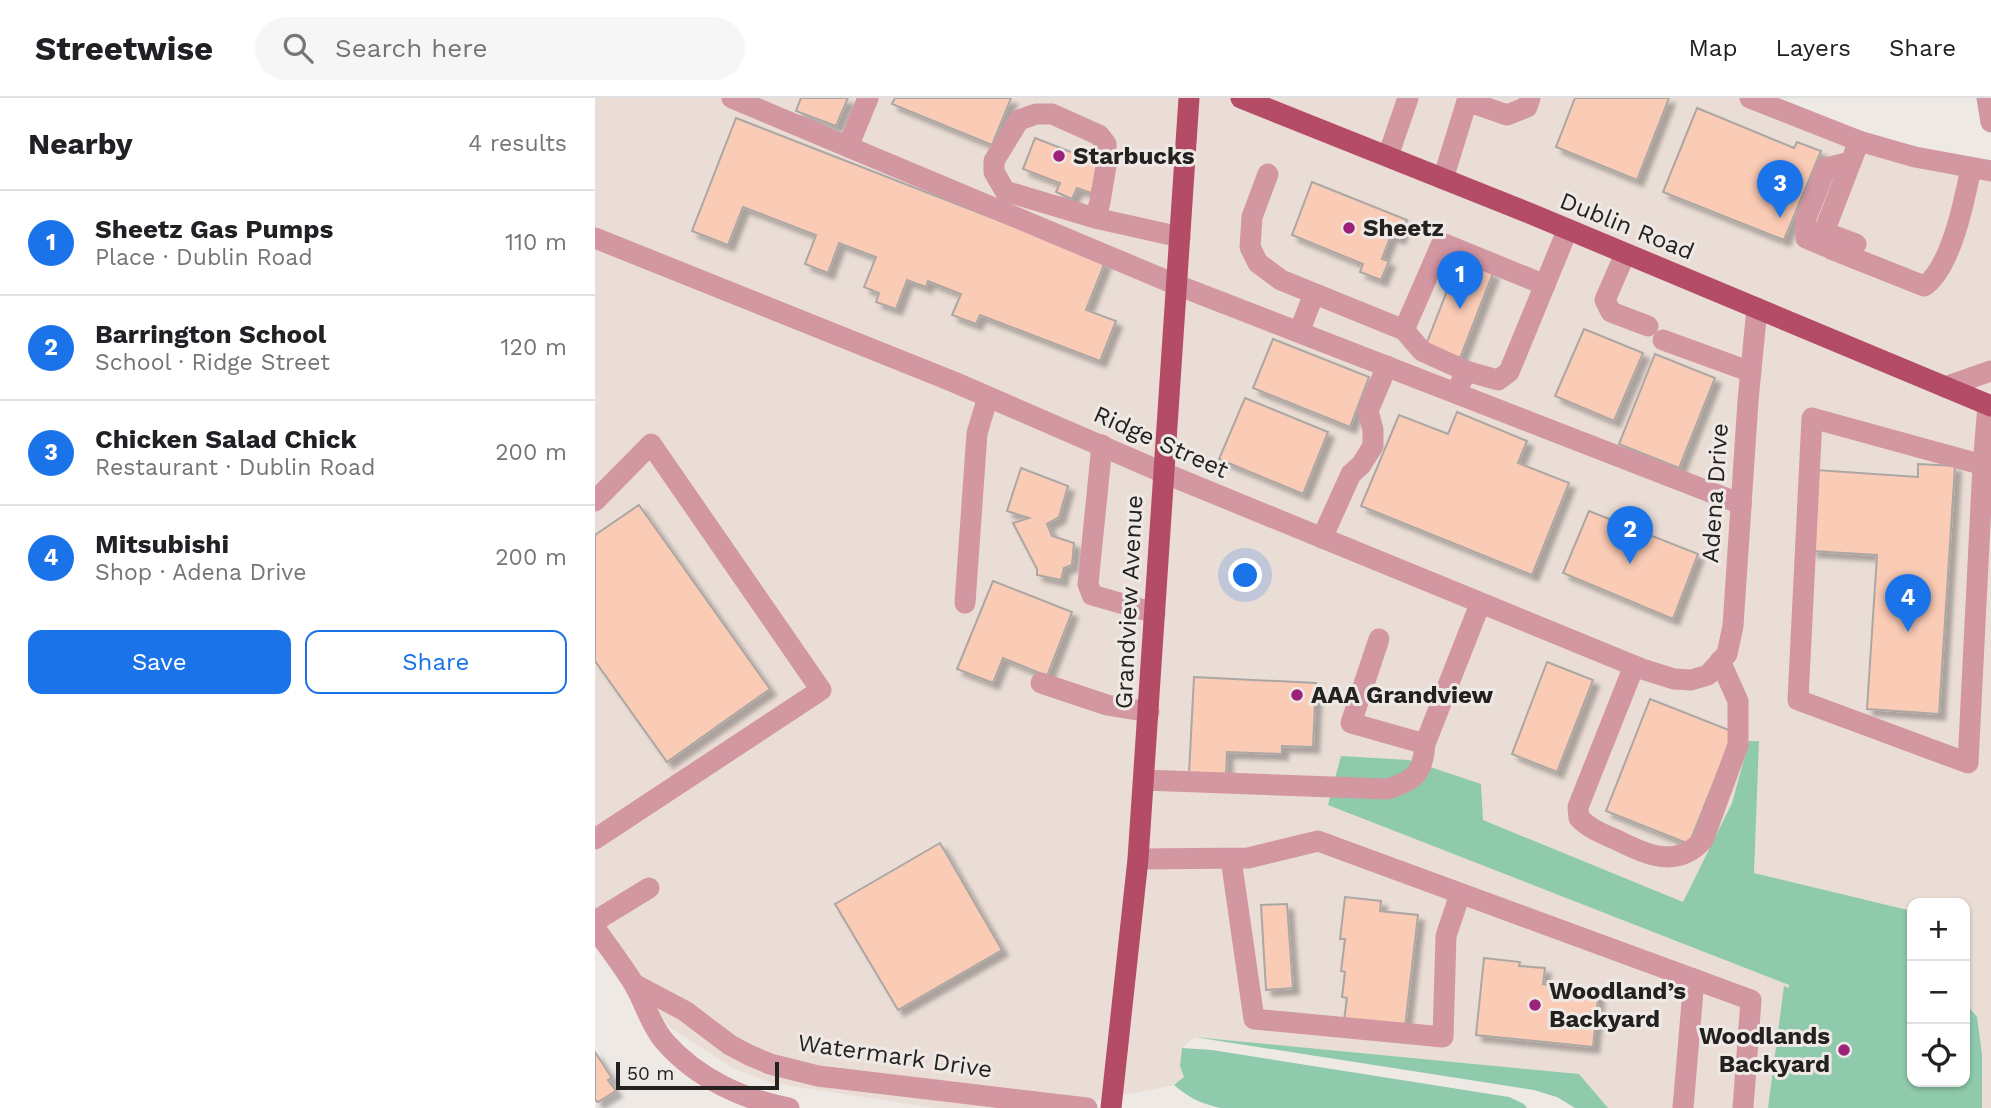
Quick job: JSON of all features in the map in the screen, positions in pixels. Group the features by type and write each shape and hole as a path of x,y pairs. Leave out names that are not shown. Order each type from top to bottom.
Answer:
{"main road":[{"name":"Grandview Avenue","path":"1111,1108 1138,859 1189,98"},
{"name":"Dublin Road","path":"1241,98 1388,156 1989,405"}],"street":[{"path":"732,98 1177,285 1741,504"},
{"path":"849,147 868,98"},
{"path":"1388,156 1408,98"},
{"path":"1443,179 1467,99 1507,115 1527,107 1530,98"},
{"path":"1750,98 1859,141 1915,157 1981,169 1936,277 1924,286 1806,238 1806,218 1826,167 1851,162"},
{"path":"1987,98 1991,122"},
{"path":"1095,218 1106,166 1106,144 1099,135 1036,106 1019,120 994,161 994,172 1005,191 1095,218 1180,237"},
{"path":"1859,141 1824,232 1936,277"},
{"path":"1268,174 1252,217 1250,247 1258,263 1280,280 1403,330 1422,351 1466,371 1497,380 1509,372 1567,231"},
{"name":"Ridge Street","path":"595,238 988,397 1479,604 1635,666 1674,679 1691,680 1714,668"},
{"path":"1403,330 1442,243 1545,285"},
{"path":"1625,254 1605,300 1611,312 1751,372"},
{"path":"1299,332 1314,294"},
{"name":"Adena Drive","path":"1714,668 1727,654 1733,626 1757,308"},
{"path":"1322,538 1351,474 1361,466 1373,446 1373,430 1368,411 1387,366"},
{"path":"1456,393 1466,371"},
{"path":"1945,387 1991,371"},
{"path":"965,603 977,433 988,397"},
{"path":"1983,465 1812,418 1798,699 1968,763 1983,465 1989,405"},
{"path":"595,501 651,444 821,690 595,839"},
{"path":"1101,445 1089,584 1092,595 1155,613"},
{"path":"1144,780 1387,789 1409,782 1418,772 1424,757 1425,744 1479,604"},
{"path":"1380,639 1352,723 1425,744"},
{"path":"1635,666 1578,807 1579,818 1588,826 1650,856 1670,857 1693,851 1703,840 1738,745 1738,701 1714,668"},
{"path":"1041,683 1107,705 1149,712"},
{"path":"1138,859 1248,858 1318,841 1751,1000 1743,1108"},
{"path":"1231,859 1255,1019 1443,1037 1446,936 1460,894"},
{"path":"595,921 649,888"},
{"name":"Watermark Drive","path":"595,928 634,985 664,1042 687,1062 724,1086 789,1108"},
{"path":"1683,1108 1694,979"},
{"name":"Watermark Drive","path":"634,985 685,1012 730,1045 782,1067 818,1076 1087,1108"}],"shaded area":[{"path":"595,98 1750,98 1991,171 1991,1108 1982,1108 1982,1054 1977,1017 1970,1009 1970,898 1907,898 1907,910 1754,873 1759,741 1749,741 1732,803 1683,902 1483,820 1329,805 1789,985 1789,993 1907,1031 1907,1087 1910,1087 1908,1108 1608,1108 1579,1074 1195,1037 1182,1048 1180,1066 1184,1077 1174,1085 1059,1108 935,1108 772,1083 734,1069 669,1027 595,925"}],"green space":[{"path":"1749,741 1759,741 1754,873 1907,910 1907,1087 1970,1087 1970,1009 1977,1017 1982,1054 1982,1108 1768,1108 1784,986 1789,988 1789,985 1328,805 1341,756 1409,760 1481,784 1483,820 1683,902 1732,803"},
{"path":"1194,1037 1579,1074 1608,1108 1575,1108 1557,1097 1534,1090"},
{"path":"1182,1048 1212,1050 1509,1097 1527,1108 1221,1108 1196,1100 1174,1085 1184,1077 1180,1066"}],"building":[{"path":"801,98 848,98 836,126 796,111"},
{"path":"895,98 1011,98 992,145 892,104"},
{"path":"1575,98 1669,98 1637,180 1556,147"},
{"path":"1697,108 1794,148 1797,142 1821,151 1784,240 1663,192"},
{"path":"736,118 1105,262 1086,310 1116,321 1100,361 980,315 976,324 952,315 961,294 928,281 926,287 907,280 896,309 876,302 879,293 864,287 876,257 839,243 828,273 805,264 816,235 743,207 728,245 692,231"},
{"path":"1035,138 1102,164 1091,193 1077,188 1072,199 1056,192 1060,183 1023,169"},
{"name":"Sheetz","path":"1312,182 1407,220 1399,238 1391,235 1382,259 1389,261 1381,280 1360,272 1363,264 1292,235"},
{"path":"1459,260 1493,273 1460,358 1426,345"},
{"path":"1584,329 1643,353 1614,421 1555,396"},
{"path":"1273,339 1369,377 1350,427 1253,388"},
{"path":"1655,354 1715,378 1679,468 1619,444"},
{"path":"1245,398 1328,432 1303,494 1219,459"},
{"path":"1457,412 1527,441 1518,463 1569,483 1532,575 1361,506 1399,415 1448,434"},
{"path":"1918,464 1955,466 1939,714 1867,709 1877,555 1811,551 1816,470 1918,477"},
{"path":"1021,468 1068,486 1059,517 1047,524 1052,536 1074,543 1072,565 1064,568 1061,580 1037,575 1037,569 1013,523 1029,518 1007,511"},
{"path":"639,505 770,689 667,762 595,661 595,535"},
{"path":"1589,511 1698,554 1673,619 1563,573"},
{"path":"993,581 1072,612 1047,676 1003,658 993,683 957,669"},
{"path":"1547,662 1593,680 1557,772 1512,754"},
{"path":"1194,677 1316,683 1313,747 1282,746 1282,754 1227,752 1226,776 1189,774"},
{"path":"1650,699 1734,732 1689,844 1606,811"},
{"path":"940,843 1002,950 898,1010 835,904"},
{"path":"1345,897 1381,901 1380,911 1418,915 1405,1027 1344,1020 1347,998 1342,997 1345,972 1341,971 1345,939 1340,939"},
{"path":"1287,904 1293,988 1266,990 1261,905"},
{"path":"1484,958 1520,962 1519,966 1545,968 1543,984 1599,990 1593,1047 1476,1035"},
{"path":"595,1052 612,1078 608,1080 616,1091 598,1102 595,1100"}],"place":[{"name":"Starbucks","path":"1059,156"},
{"name":"Chicken Salad Chick","path":"1780,218"},
{"name":"Sheetz","path":"1349,228"},
{"name":"Sheetz Gas Pumps","path":"1460,309"},
{"name":"Barrington School","path":"1630,564"},
{"name":"Mitsubishi","path":"1908,632"},
{"name":"AAA Grandview","path":"1297,695"},
{"name":"Woodland’s Backyard","path":"1535,1005"},
{"name":"Woodlands Backyard","path":"1844,1050"}]}
